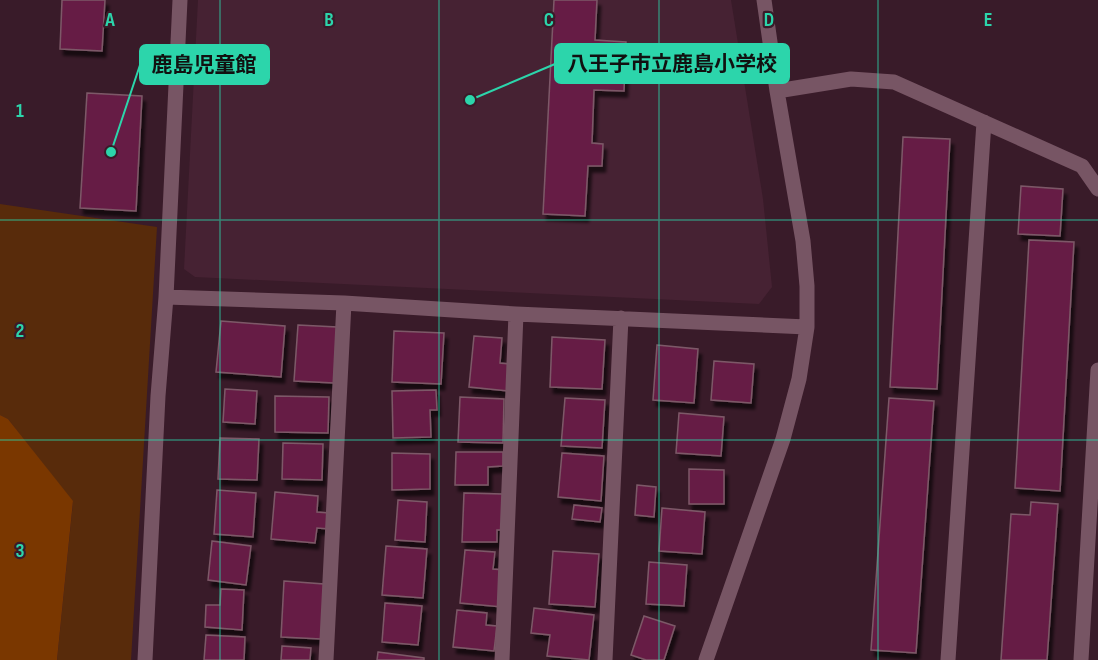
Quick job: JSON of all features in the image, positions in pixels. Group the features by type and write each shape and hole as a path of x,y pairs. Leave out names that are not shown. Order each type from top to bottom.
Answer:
{"street":[{"path":"145,660 180,0"},
{"path":"705,660 783,439 799,379 807,327 807,286 803,241 764,0"},
{"path":"777,91 851,79 894,82 1082,166 1098,189"},
{"path":"948,660 984,122"},
{"path":"166,297 344,303 516,314 807,327"},
{"path":"326,660 344,303"},
{"path":"502,660 516,314"},
{"path":"605,660 621,318"},
{"path":"1081,660 1098,370"}],"shaded area":[{"path":"198,0 731,0 763,199 772,287 759,304 195,277 184,269"},
{"path":"0,204 157,227 131,660 57,660 73,502 8,419 0,415"},
{"path":"0,415 8,419 73,501 57,660 0,660"}],"building":[{"path":"62,0 105,0 102,51 60,49"},
{"path":"554,0 597,0 595,40 626,42 624,91 594,90 592,143 603,144 602,166 588,166 585,216 543,214"},
{"path":"87,93 142,96 136,211 80,208"},
{"path":"903,137 950,139 937,389 890,387"},
{"path":"1021,186 1063,189 1060,236 1018,234"},
{"path":"1029,240 1074,242 1060,491 1015,488"},
{"path":"221,321 285,326 281,377 216,372"},
{"path":"298,325 337,327 334,383 294,381"},
{"path":"394,331 444,333 441,384 392,382"},
{"path":"474,336 502,338 500,363 510,364 508,391 469,387"},
{"path":"552,337 605,340 602,389 550,387"},
{"path":"657,345 698,349 694,403 653,400"},
{"path":"714,361 754,364 751,403 711,400"},
{"path":"225,389 257,391 255,424 223,422"},
{"path":"436,390 437,410 430,410 431,437 393,438 392,391"},
{"path":"275,396 329,397 328,433 275,432"},
{"path":"460,397 504,399 503,443 458,442"},
{"path":"565,398 605,400 602,448 561,446"},
{"path":"889,398 934,401 916,653 871,650"},
{"path":"679,413 724,417 721,456 676,453"},
{"path":"220,438 259,439 257,480 218,479"},
{"path":"283,443 323,444 322,480 282,479"},
{"path":"456,452 503,452 503,466 488,467 488,485 455,485"},
{"path":"392,453 430,454 430,489 392,490"},
{"path":"562,453 604,456 601,501 558,497"},
{"path":"689,469 724,470 724,504 689,504"},
{"path":"637,485 656,487 654,517 635,515"},
{"path":"217,490 256,493 253,537 214,534"},
{"path":"275,492 318,496 317,512 330,513 329,529 317,528 315,543 271,539"},
{"path":"464,493 503,494 502,530 497,530 497,542 462,542"},
{"path":"398,500 427,502 425,542 395,540"},
{"path":"1031,502 1058,504 1047,660 1001,660 1011,514 1030,515"},
{"path":"574,505 602,508 600,522 572,519"},
{"path":"662,508 705,512 702,554 659,551"},
{"path":"212,541 251,546 246,585 208,580"},
{"path":"386,546 427,549 423,598 382,595"},
{"path":"465,550 495,552 493,569 505,570 502,607 460,603"},
{"path":"553,551 599,554 595,607 549,604"},
{"path":"649,562 687,565 684,606 646,604"},
{"path":"284,581 324,584 321,639 281,637"},
{"path":"221,589 244,590 242,630 205,627 206,605 220,605"},
{"path":"385,603 422,606 418,645 382,642"},
{"path":"534,608 594,615 589,660 547,656 550,635 531,633"},
{"path":"457,610 487,613 486,625 497,626 494,651 453,647"},
{"path":"644,616 675,626 664,660 646,660 631,655"},
{"path":"206,635 245,637 244,660 204,660"},
{"path":"282,646 311,648 310,660 281,660"},
{"path":"378,652 424,658 424,660 377,660"}],"place":[{"name":"八王子市立鹿島小学校","path":"470,100"},
{"name":"鹿島児童館","path":"111,152"}]}
